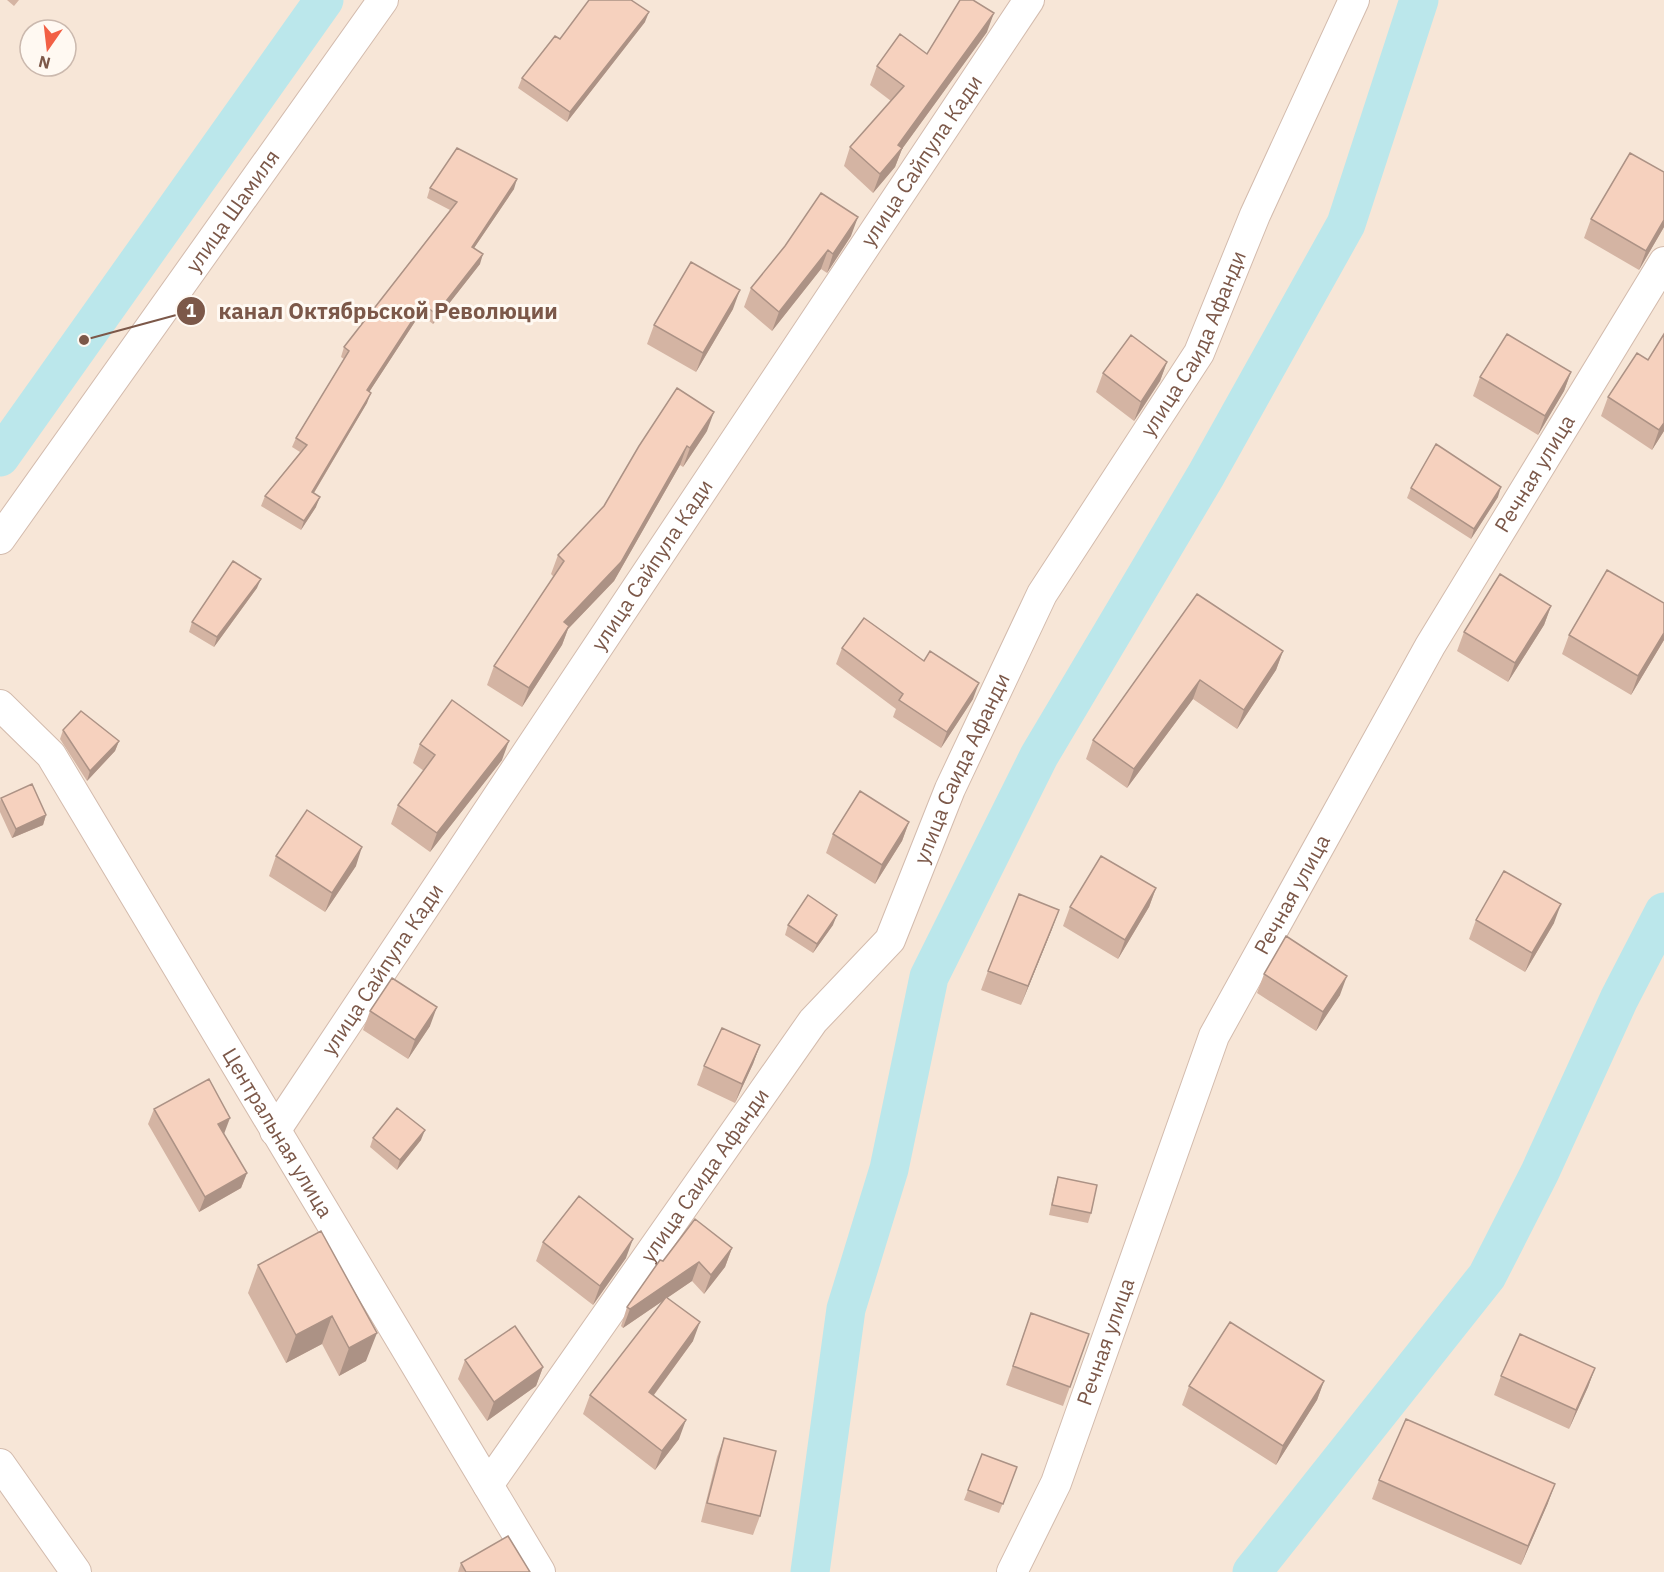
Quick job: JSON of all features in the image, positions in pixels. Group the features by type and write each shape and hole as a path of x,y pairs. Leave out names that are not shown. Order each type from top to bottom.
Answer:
{"street":[{"name":"улица Шамиля","path":"0,539 383,0"},
{"name":"улица Сайпула Кади","path":"275,1131 1029,0"},
{"name":"улица Саида Афанди","path":"488,1485 813,1021 890,939 950,789 1042,594 1198,353 1255,215 1354,0"},
{"name":"Речная улица","path":"1012,1572 1056,1483 1214,1036 1430,646 1664,262"},
{"name":"Центральная улица","path":"0,705 51,755 540,1572"},
{"path":"0,1464 76,1572"}],"shaded area":[{"path":"0,0 1664,0 1664,1572 0,1572"}],"building":[{"path":"589,0 631,0 649,12 570,112 522,78 555,36 560,39"},
{"path":"960,0 973,0 994,13 898,145 902,148 880,174 850,147 904,86 877,66 900,34 927,54"},
{"path":"457,148 517,179 472,247 483,254 436,314 423,304 367,390 371,393 312,492 320,497 304,521 265,496 307,445 296,438 349,351 344,347 457,202 430,188"},
{"path":"1630,153 1664,172 1664,220 1646,251 1591,219"},
{"path":"821,193 858,217 833,254 828,250 779,312 751,288 785,246"},
{"path":"691,262 740,290 703,353 654,325"},
{"path":"1507,334 1571,372 1545,416 1480,377"},
{"path":"1664,334 1664,423 1659,430 1608,397 1637,353 1648,360"},
{"path":"1131,335 1167,362 1141,402 1103,373"},
{"path":"677,388 714,412 690,448 687,446 621,562 564,622 569,626 529,688 494,666 564,561 558,555 604,506 639,446"},
{"path":"1436,444 1501,487 1474,529 1411,488"},
{"path":"233,561 261,579 217,637 192,622"},
{"path":"1607,570 1664,603 1664,633 1638,676 1569,635"},
{"path":"1500,574 1551,606 1515,663 1464,632"},
{"path":"1197,594 1283,651 1244,710 1200,680 1134,769 1093,740"},
{"path":"864,618 924,661 930,651 979,683 947,732 899,700 903,694 842,648"},
{"path":"452,700 509,741 437,833 398,805 435,755 420,744"},
{"path":"81,711 119,741 90,771 63,730"},
{"path":"32,784 46,815 16,829 1,798"},
{"path":"860,791 909,822 882,865 833,834"},
{"path":"307,810 362,847 332,893 276,856"},
{"path":"1101,856 1156,888 1125,940 1070,907"},
{"path":"1504,871 1561,904 1532,953 1476,920"},
{"path":"1019,894 1059,910 1028,986 988,971"},
{"path":"808,895 837,915 817,944 788,925"},
{"path":"1286,936 1347,976 1323,1012 1264,974"},
{"path":"392,978 437,1007 415,1040 370,1011"},
{"path":"722,1028 760,1045 742,1084 704,1066"},
{"path":"209,1079 230,1118 218,1124 247,1173 205,1197 154,1109"},
{"path":"397,1108 425,1130 400,1160 373,1138"},
{"path":"1058,1177 1097,1185 1091,1213 1052,1205"},
{"path":"579,1196 633,1239 600,1286 543,1242"},
{"path":"695,1219 732,1248 711,1275 699,1262 630,1309 627,1307 660,1260 663,1261"},
{"path":"321,1231 377,1333 349,1348 332,1316 296,1335 258,1265"},
{"path":"666,1297 700,1322 649,1392 686,1420 662,1451 590,1395"},
{"path":"1031,1313 1089,1334 1070,1387 1013,1366"},
{"path":"1230,1322 1324,1381 1283,1446 1189,1386"},
{"path":"515,1326 543,1367 494,1402 465,1360"},
{"path":"1520,1334 1595,1368 1576,1410 1501,1376"},
{"path":"1406,1419 1555,1484 1528,1546 1379,1480"},
{"path":"724,1438 776,1451 760,1516 707,1503"},
{"path":"982,1454 1017,1467 1003,1504 968,1490"},
{"path":"508,1536 530,1572 466,1572 461,1563"}],"waterway":[{"path":"0,457 324,0"},
{"path":"810,1572 846,1309 889,1169 929,977 1039,756 1206,475 1346,224 1419,0"},
{"path":"1252,1572 1487,1276 1540,1172 1619,999 1664,912"}],"place":[{"name":"канал Октябрьской Революции","path":"84,340"}]}
